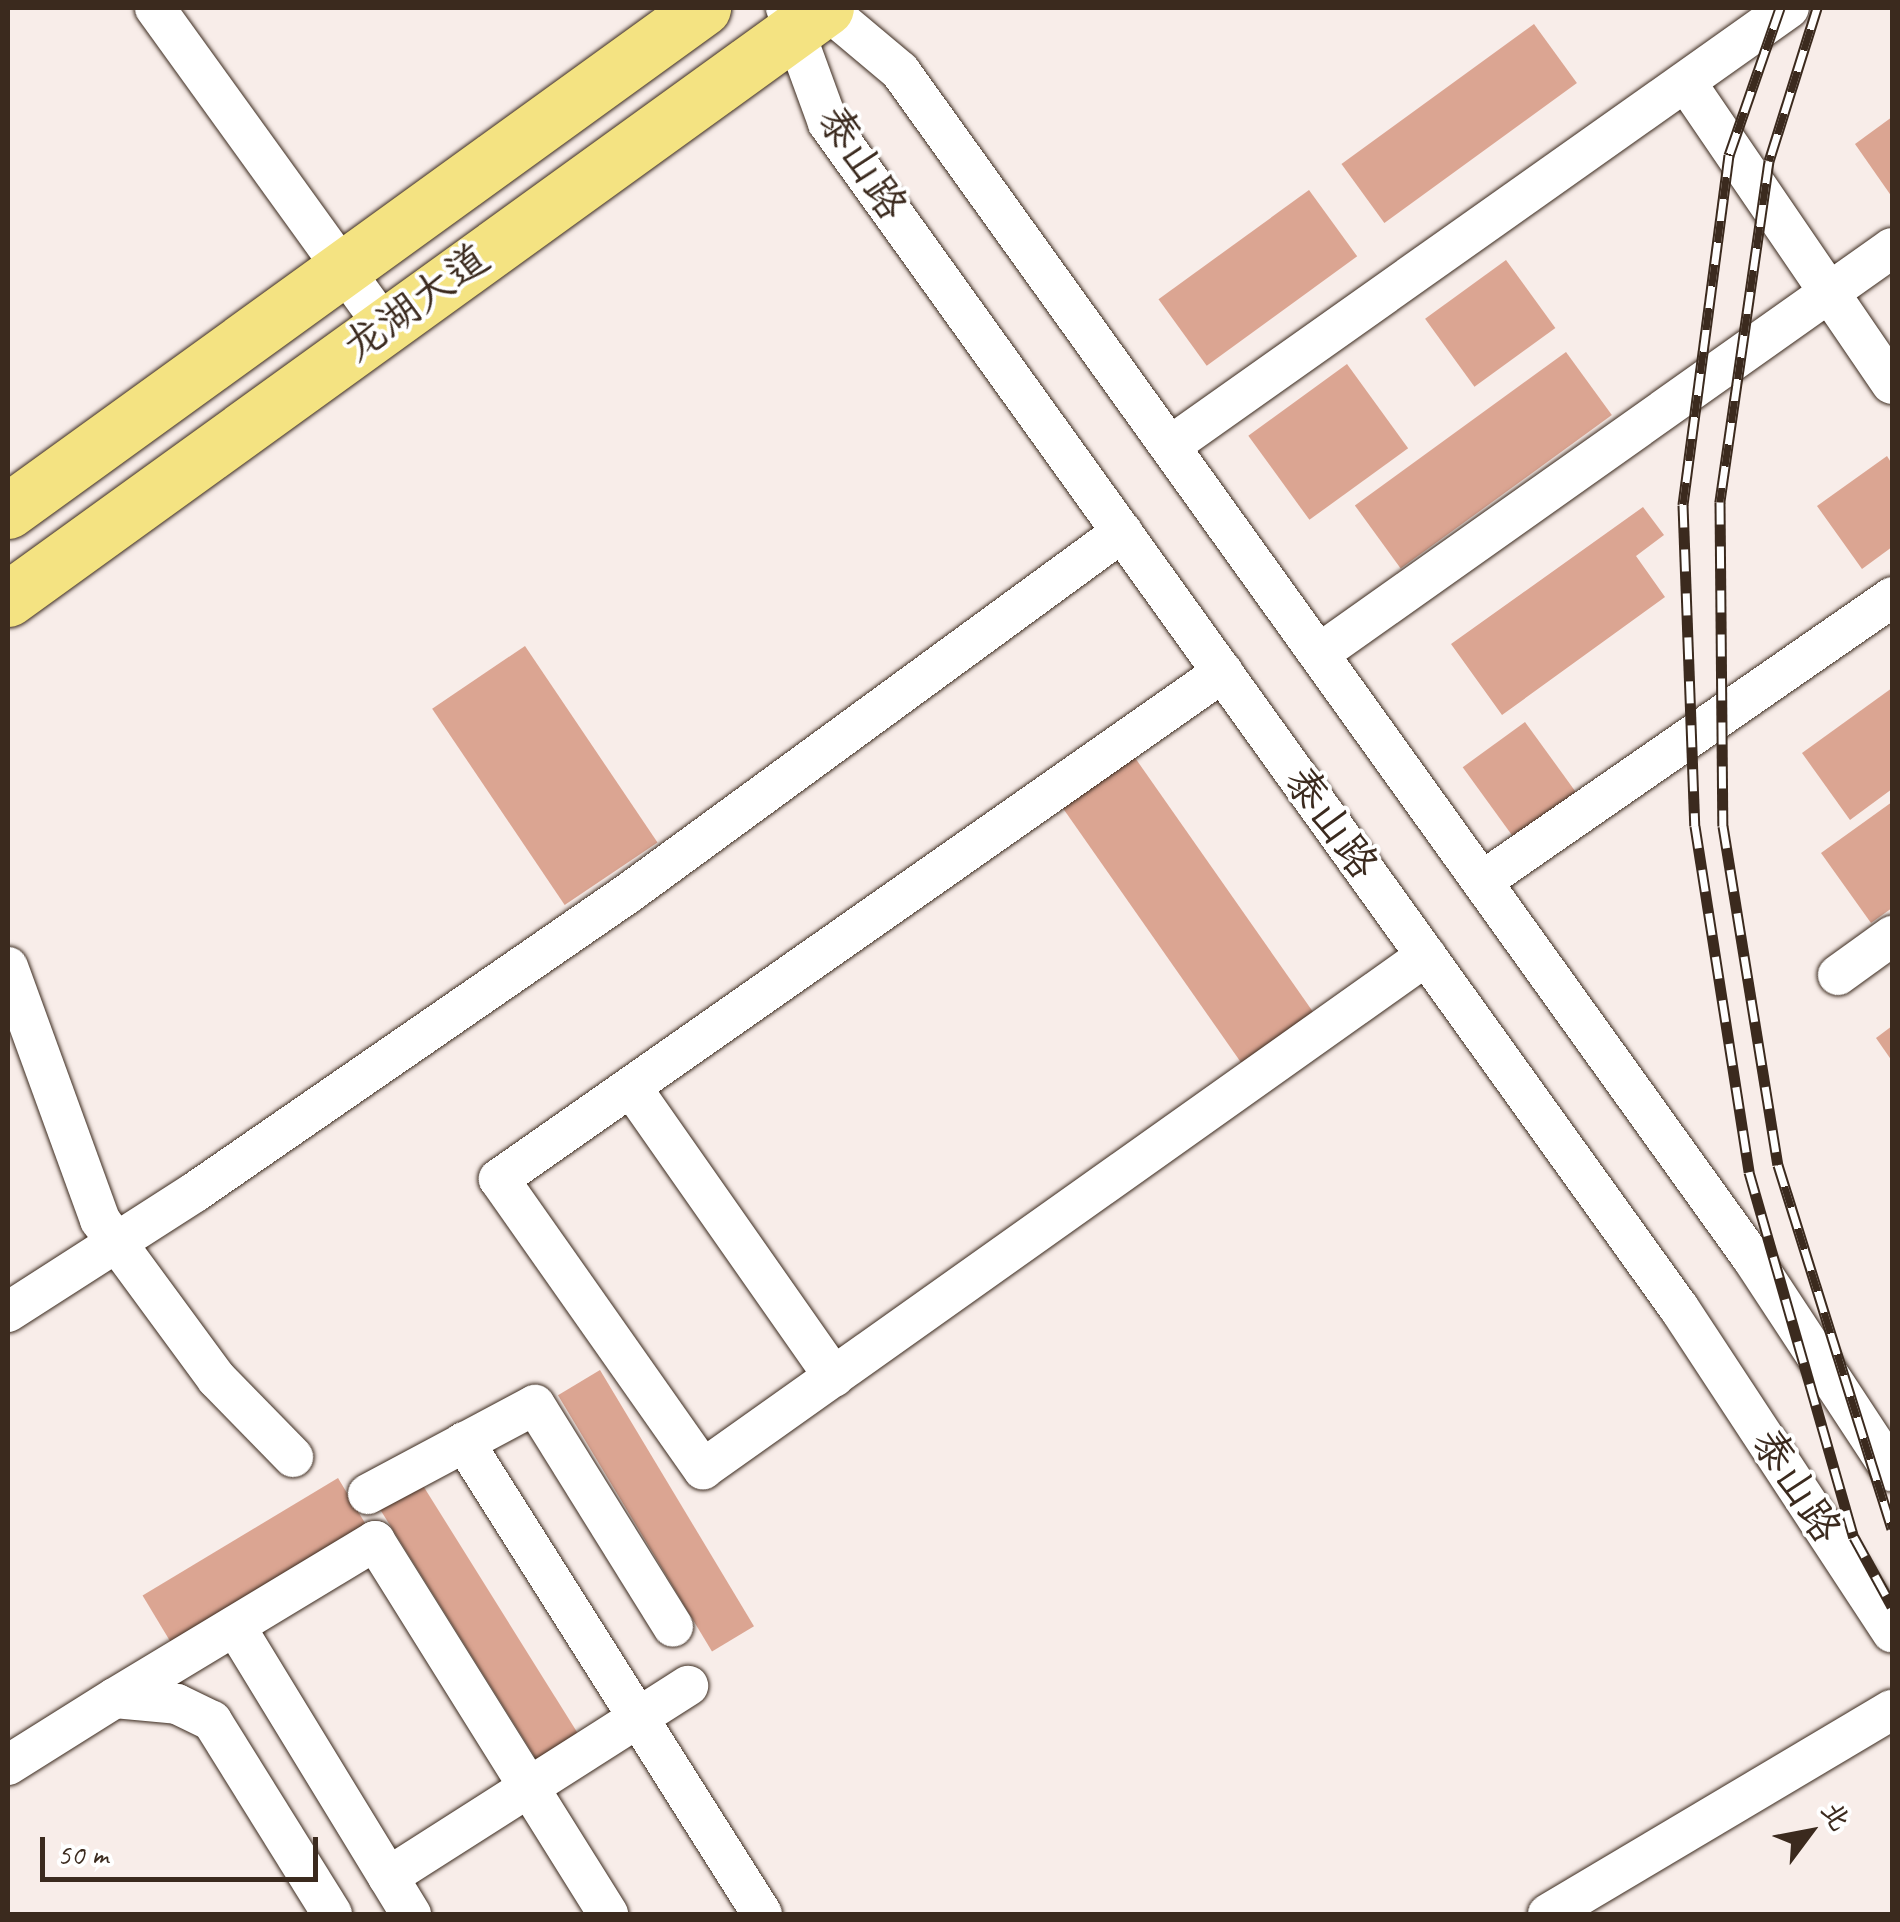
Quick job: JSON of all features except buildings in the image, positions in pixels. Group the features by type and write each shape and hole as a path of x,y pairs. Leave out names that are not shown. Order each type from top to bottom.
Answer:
{"highway":[{"name":"龙湖大道","path":"8,511 346,272 703,8"},
{"name":"龙湖大道","path":"8,599 812,12"}],"street":[{"path":"156,8 384,326"},
{"path":"1170,446 1687,84 1789,8"},
{"name":"泰山路","path":"812,12 900,71 1752,1258 1892,1471"},
{"name":"泰山路","path":"812,12 828,124 1680,1308 1892,1632"},
{"path":"1687,84 1892,384"},
{"path":"1320,653 1892,248"},
{"path":"8,1312 630,892 1122,532"},
{"path":"1484,880 1892,597"},
{"path":"1222,672 500,1179 703,1469 1426,956"},
{"path":"1838,975 1892,936"},
{"path":"8,967 100,1220 217,1378 293,1458"},
{"path":"631,1087 834,1377"},
{"path":"368,1494 534,1405 673,1627"},
{"path":"464,1442 762,1914"},
{"path":"8,1765 374,1541 608,1914"},
{"path":"234,1626 411,1914"},
{"path":"388,1877 688,1686"},
{"path":"115,1698 162,1700 212,1720 332,1914"},
{"path":"1548,1914 1892,1710"}],"railway":[{"path":"1780,8 1729,155 1683,505 1695,826 1749,1172 1854,1537 1892,1606"},
{"path":"1817,8 1769,161 1720,502 1723,826 1778,1165 1892,1529"}]}
